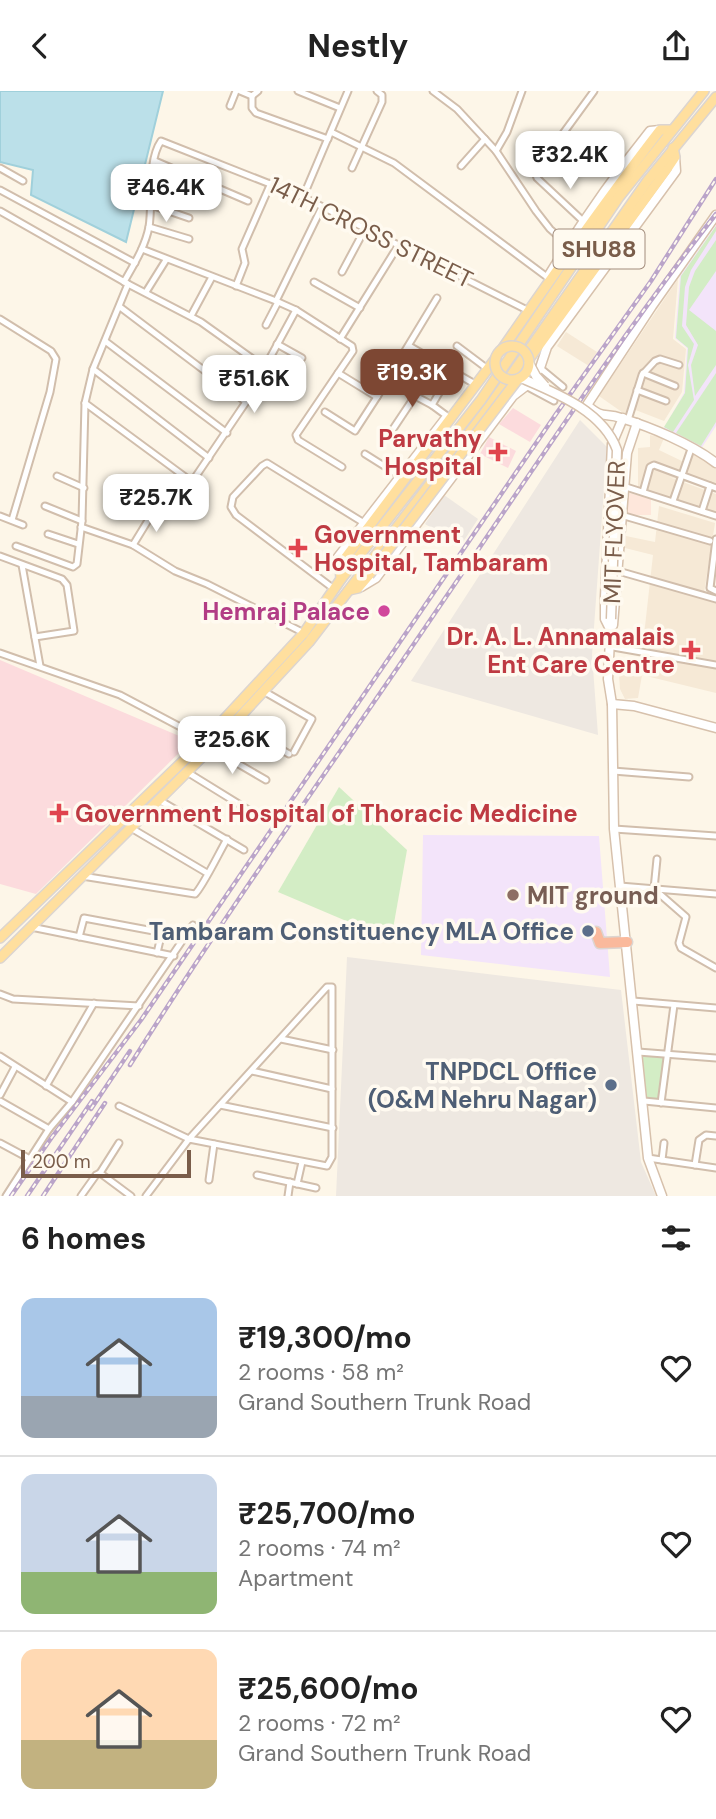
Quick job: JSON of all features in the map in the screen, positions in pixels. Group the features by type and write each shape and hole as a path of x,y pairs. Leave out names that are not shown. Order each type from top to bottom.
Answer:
{"highway":[{"path":"596,932 600,943 627,942"}],"main road":[{"name":"SHU88","path":"0,958 187,772 304,633 341,579 481,400 618,197 704,91"},
{"name":"SHU88","path":"0,938 208,744 236,723 309,642 354,589 470,431 648,180 674,152 716,97"},
{"path":"341,579 342,562 496,358 605,202 660,129 671,130"},
{"path":"354,589 369,575 521,381 529,361 667,169 674,152"},
{"path":"503,348 513,345 519,347 527,354 529,361"},
{"path":"496,358 498,373 507,379 521,381"},
{"path":"470,431 481,440"}],"street":[{"path":"230,106 238,91 252,96"},
{"path":"252,96 258,91"},
{"path":"298,91 340,108"},
{"path":"303,197 348,91"},
{"path":"352,168 383,98 382,93 377,91"},
{"path":"433,91 457,109 496,151 543,220 568,245"},
{"path":"496,151 507,132 522,91"},
{"path":"583,221 537,178 535,172 594,91"},
{"path":"252,96 252,108 256,113 328,139"},
{"path":"342,562 338,558 485,367 583,221 650,131 660,129"},
{"path":"331,132 394,163 547,277"},
{"path":"461,166 485,139"},
{"name":"14TH CROSS STREET","path":"155,161 159,143 164,141 271,183 470,279 525,309"},
{"path":"354,589 376,578 461,470 521,381 540,368 547,347 676,171 674,152"},
{"path":"16,546 73,566 77,564 84,488 85,403 93,369 120,307 126,283 149,227 155,161 248,201"},
{"path":"1,171 23,181"},
{"path":"236,286 245,263 242,249 271,183"},
{"path":"152,185 196,201"},
{"path":"0,190 135,263"},
{"path":"150,205 189,218"},
{"path":"266,325 321,207"},
{"path":"0,211 126,283 201,322 264,367"},
{"path":"716,215 587,403 604,417 626,419 716,463"},
{"path":"149,227 189,239"},
{"path":"342,272 365,229"},
{"path":"340,339 398,246"},
{"path":"142,249 296,310 353,347 296,437 342,467"},
{"path":"146,292 166,260"},
{"path":"192,313 212,277"},
{"path":"314,282 360,307"},
{"path":"325,412 355,431 388,382 437,298"},
{"path":"120,307 246,402"},
{"path":"85,403 188,479 194,479 246,402 296,310"},
{"path":"0,320 51,351 56,359 50,392 12,520"},
{"path":"105,341 227,433"},
{"path":"277,344 302,358"},
{"path":"409,346 473,383"},
{"path":"457,346 485,367"},
{"path":"611,691 614,680 613,647 611,624 605,619 605,597 612,444 626,419 643,373 657,359 679,365"},
{"name":"MIT FLYOVER","path":"529,361 536,376 550,391"},
{"path":"540,368 563,387"},
{"path":"93,369 209,458"},
{"path":"432,405 452,371"},
{"path":"338,373 377,397"},
{"path":"643,373 676,386"},
{"path":"261,374 280,386"},
{"path":"521,381 554,401"},
{"name":"MIT FLYOVER","path":"521,381 550,391 598,419 613,438 617,450 611,624"},
{"path":"388,382 447,416"},
{"path":"637,390 666,401"},
{"path":"393,429 415,396"},
{"path":"626,419 629,442 608,679 612,704 614,829 648,1158 662,1196"},
{"path":"673,501 691,449"},
{"path":"365,454 400,476"},
{"path":"334,589 236,515 231,507 233,496 267,463 364,523"},
{"path":"643,492 652,465 713,487 702,511"},
{"path":"57,477 84,488"},
{"path":"623,486 716,516"},
{"path":"45,506 133,545 175,571 207,584 304,633"},
{"path":"133,545 155,509"},
{"path":"621,515 713,540 714,561 710,589 716,591"},
{"path":"0,516 23,525"},
{"path":"48,534 78,544"},
{"path":"0,556 65,581 74,631 35,637"},
{"path":"22,565 40,666"},
{"path":"618,571 716,599"},
{"path":"613,647 716,664"},
{"path":"0,653 120,695 208,744 266,781"},
{"path":"236,723 291,753 312,719 265,692"},
{"path":"612,704 634,706 716,728"},
{"path":"612,771 689,777"},
{"path":"187,772 255,814"},
{"path":"159,800 244,850"},
{"path":"130,828 207,873"},
{"path":"614,829 716,836"},
{"path":"82,876 191,894 198,892 227,839"},
{"path":"654,889 657,859"},
{"path":"620,886 716,894"},
{"path":"654,889 685,917 681,948 716,968"},
{"path":"79,937 84,918 159,932 161,936 157,953"},
{"path":"0,1187 8,1194 49,1129 72,1102 193,925"},
{"path":"31,927 174,956"},
{"path":"119,1107 189,1139 323,1167 330,1163 332,1157 331,987 327,987 189,1139 146,1196"},
{"path":"0,994 13,999 139,1006"},
{"path":"633,1001 716,1008"},
{"path":"46,1086 94,1003"},
{"path":"661,1103 674,1005"},
{"path":"281,1039 332,1051"},
{"path":"638,1052 716,1058"},
{"path":"0,1056 72,1102"},
{"path":"0,1095 15,1067"},
{"path":"252,1071 332,1089"},
{"path":"0,1101 49,1129"},
{"path":"644,1101 716,1108"},
{"path":"220,1105 333,1128"},
{"path":"695,1165 699,1140 706,1135 716,1136"},
{"path":"0,1143 30,1159"},
{"path":"81,1196 119,1143"},
{"path":"662,1160 664,1143"},
{"path":"209,1180 214,1144"},
{"path":"648,1158 716,1168"},
{"path":"288,1196 302,1162"},
{"path":"100,1173 131,1196"},
{"path":"257,1175 316,1188"}],"shaded area":[{"path":"716,225 716,426 701,449 664,428 684,393 687,348 675,338 680,276"},
{"path":"678,279 673,339 686,349 682,392 664,421 633,409 629,417 599,396"},
{"path":"566,332 597,352 589,366 557,346"},
{"path":"513,408 541,425 530,442 499,424"},
{"path":"580,420 607,447 592,655 598,735 411,681"},
{"path":"650,435 664,438 659,450 686,463 677,479 669,477 716,494 716,514 638,488 638,448 650,447"},
{"name":"Parvathy Hospital","path":"489,437 516,451 508,468 480,454"},
{"path":"694,453 716,469 716,492 679,479"},
{"path":"626,492 651,499 651,515 624,515"},
{"path":"444,495 478,519 461,545 425,524"},
{"path":"659,506 715,523 704,593 716,595 716,693 642,675 638,698 625,699 620,689 618,659 641,662 653,555 621,547 621,535 655,542"},
{"name":"Government Hospital of Thoracic Medicine","path":"0,660 191,741 36,894 0,884"},
{"name":"MIT ground","path":"423,835 599,836 610,977 421,955"},
{"path":"347,957 621,990 641,1162 656,1196 336,1196"}],"green space":[{"path":"716,226 716,231 691,270 685,287 682,326 694,344 688,365 694,400 673,432 664,427 685,393 688,348 676,338 681,276"},
{"path":"716,240 716,271 689,310 716,331 716,365 695,396 691,365 698,345 686,325 689,287 695,271"},
{"path":"716,373 716,422 701,446 676,433"},
{"path":"339,787 407,850 391,940 278,892"},
{"path":"642,1056 665,1057 659,1099 645,1099"}],"water":[{"path":"0,91 163,91 126,242 31,195 33,170 0,162"}],"railway":[{"path":"11,1196 141,1020 556,414 651,281 716,179"},
{"path":"130,1065 242,894 572,411 716,214"},
{"path":"91,1109 130,1051"},
{"path":"27,1196 92,1101"},
{"path":"43,1196 105,1103"}],"place":[{"name":"Parvathy Hospital","path":"498,452"},
{"name":"Government Hospital, Tambaram","path":"298,548"},
{"name":"Hemraj Palace","path":"384,611"},
{"name":"Dr. A. L. Annamalais Ent Care Centre","path":"691,650"},
{"name":"Government Hospital of Thoracic Medicine","path":"59,813"},
{"name":"MIT ground","path":"513,895"},
{"name":"Tambaram Constituency MLA Office","path":"588,931"},
{"name":"TNPDCL Office (O&M Nehru Nagar)","path":"611,1085"}]}
